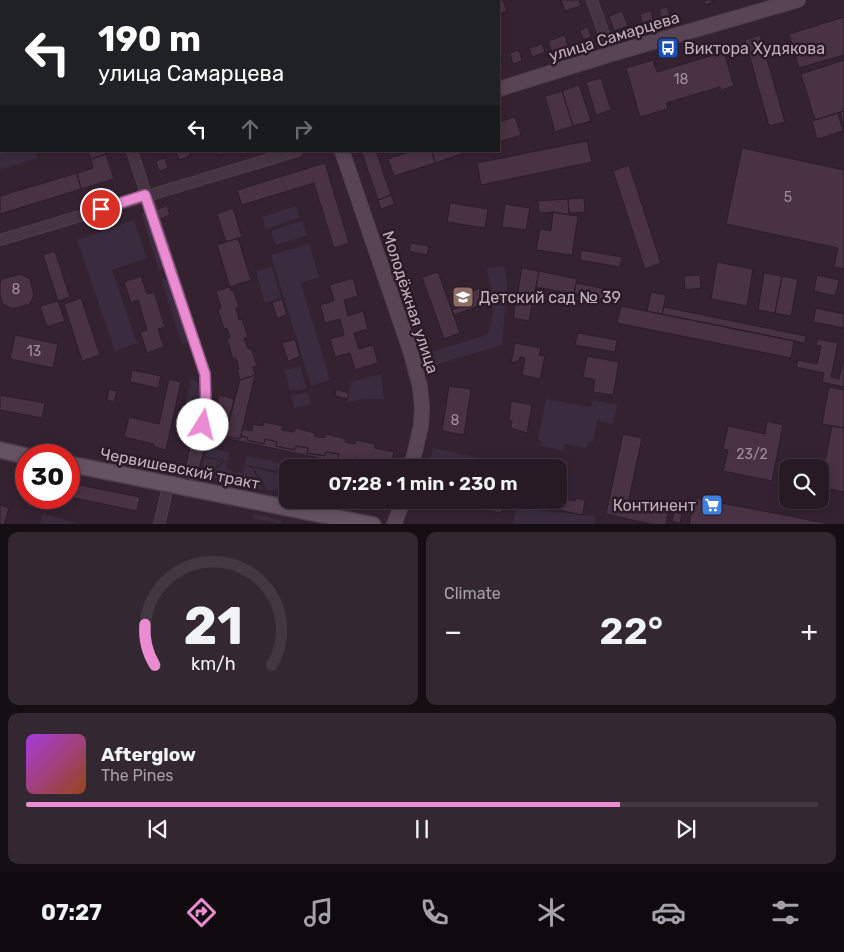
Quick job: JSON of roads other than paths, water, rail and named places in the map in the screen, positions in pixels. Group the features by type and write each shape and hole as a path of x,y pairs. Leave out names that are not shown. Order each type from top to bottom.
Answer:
{"main road":[{"path":"0,450 15,453"},
{"name":"Червишевский тракт","path":"80,466 373,524"}],"street":[{"path":"592,0 611,54"},
{"name":"улица Самарцева","path":"500,89 611,54 798,0"},
{"path":"132,152 205,374 206,409 188,487"},
{"path":"0,240 294,152"},
{"name":"Молодёжная улица","path":"342,152 410,350 420,387 421,426 413,459"},
{"path":"159,524 169,483"},
{"path":"394,524 399,509"}],"place":[{"name":"Виктора Худякова","path":"668,48"},
{"name":"Детский сад № 39","path":"463,297"},
{"name":"Континент","path":"712,505"}]}
